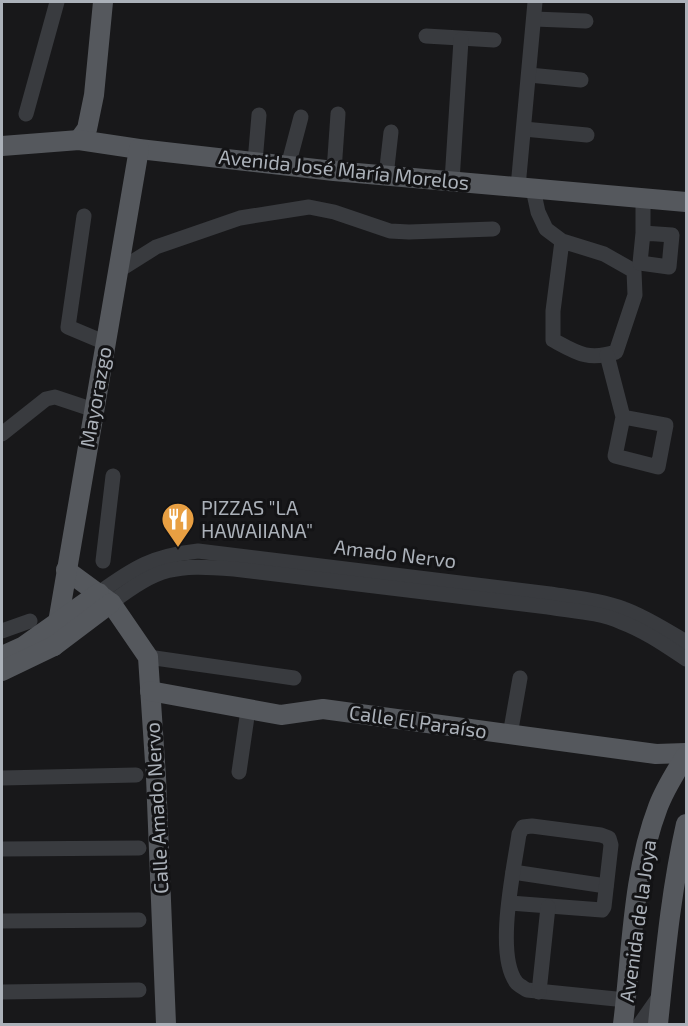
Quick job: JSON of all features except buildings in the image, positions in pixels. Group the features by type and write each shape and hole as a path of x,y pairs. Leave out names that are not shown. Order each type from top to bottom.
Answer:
{"main road":[{"path":"79,140 87,129 94,95 103,2"},
{"name":"Avenida José María Morelos","path":"2,146 79,140 334,171 687,202"},
{"name":"Mayorazgo","path":"54,646 139,149"},
{"path":"66,570 105,598 148,657"},
{"path":"2,656 24,646 58,623 105,598"},
{"path":"2,671 54,646 105,598"},
{"name":"Calle Amado Nervo","path":"148,657 166,1024"},
{"name":"Calle El Paraíso","path":"150,691 281,715 323,709 656,754 687,754"},
{"name":"Avenida de la Joya","path":"623,1024 638,888 646,843 671,778 687,754"},
{"name":"Avenida de la Joya","path":"658,1024 675,883 687,824"}],"street":[{"path":"26,114 57,2"},
{"path":"535,2 524,129 526,188 546,229 562,241 604,254 634,271 635,295 616,352 607,355 582,356 553,340 553,311 562,241"},
{"path":"534,19 586,21"},
{"path":"426,36 494,40"},
{"path":"452,181 461,39"},
{"path":"529,75 581,80"},
{"path":"334,171 338,114"},
{"path":"255,162 259,115"},
{"path":"288,166 300,117"},
{"path":"524,129 587,135"},
{"path":"386,176 391,132"},
{"path":"643,198 643,233"},
{"path":"118,271 156,247 240,218 309,207 334,212 390,231 493,229"},
{"path":"84,216 68,327 106,344"},
{"path":"607,355 623,417"},
{"path":"2,434 46,399 55,397 94,410"},
{"path":"103,561 113,476"},
{"name":"Amado Nervo","path":"105,598 132,569 174,554 198,551 550,594 602,603 624,608 654,622 687,642"},
{"name":"Amado Nervo","path":"105,598 155,574 176,568 199,566 234,569 599,615 620,621 648,634 687,658"},
{"path":"2,632 30,621"},
{"path":"148,657 294,678"},
{"path":"510,735 520,678"},
{"path":"239,772 248,710"},
{"path":"2,778 136,775"},
{"path":"510,903 597,912 602,910 611,845 609,838 532,826 523,827 519,834 513,872 505,947 516,983 527,990 626,1000"},
{"path":"2,849 139,848"},
{"path":"513,872 606,886"},
{"path":"539,992 548,907"},
{"path":"2,921 139,920"},
{"path":"2,992 139,990"},
{"path":"640,1024 661,993"}],"place":[{"name":"PIZZAS \"LA HAWAIIANA\"","path":"178,548"}]}
